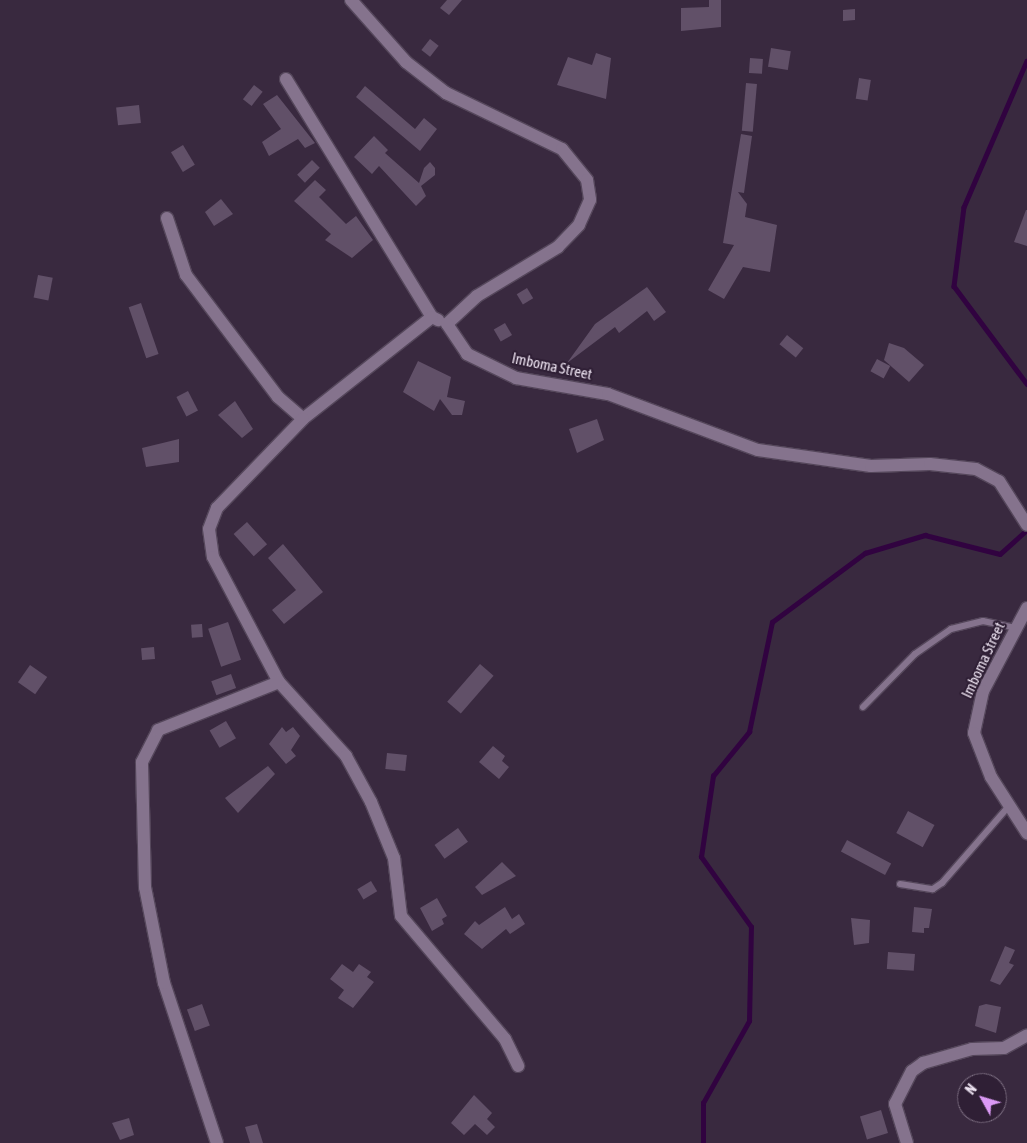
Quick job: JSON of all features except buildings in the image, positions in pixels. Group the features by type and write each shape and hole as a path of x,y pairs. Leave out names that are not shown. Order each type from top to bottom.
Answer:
{"street":[{"path":"286,78 432,317 447,324 477,296 558,247 579,225 586,208 587,180 562,149 433,83 406,62 351,0"},
{"path":"167,218 186,275 278,397 303,419"},
{"path":"432,317 303,419 217,508 209,529 213,557 279,682 346,756 371,802 394,858 401,916 505,1039 518,1066"},
{"name":"Imboma Street","path":"447,324 467,354 516,378 608,394 758,450 871,466 930,464 976,469 998,480 1027,525"},
{"name":"Imboma Street","path":"1027,608 983,691 974,733 991,778 1027,833"},
{"path":"216,1143 164,983 147,897 142,762 158,730 279,682"},
{"path":"907,1143 895,1104 912,1071 923,1062 972,1049 1004,1048 1027,1035"}],"lane":[{"path":"863,707 915,654 951,628 983,621 1015,628"},
{"path":"900,884 933,888 942,883 1009,806"}],"waterway":[{"path":"1027,61 964,207 954,286 1027,384"},
{"path":"703,1143 703,1103 749,1021 751,927 701,857 713,776 749,732 772,622 865,553 925,535 1000,554 1027,530"}]}
